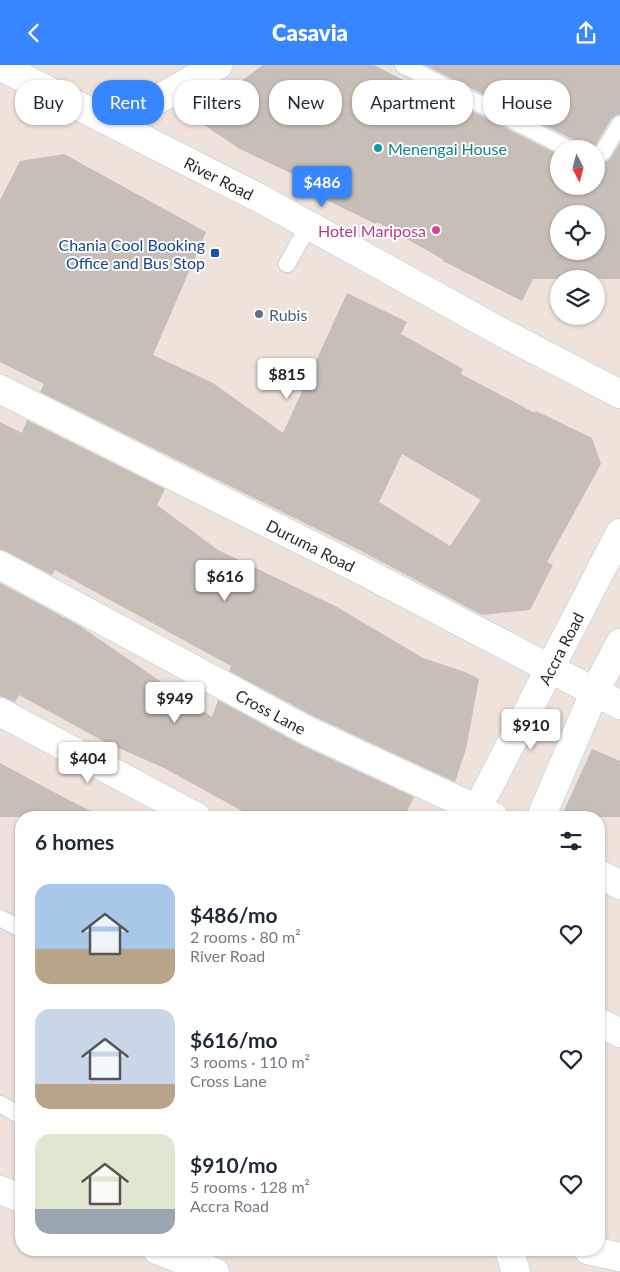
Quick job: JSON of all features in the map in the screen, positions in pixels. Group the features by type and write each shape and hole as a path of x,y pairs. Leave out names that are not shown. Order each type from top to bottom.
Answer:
{"street":[{"path":"164,96 218,65"},
{"name":"River Road","path":"1,70 92,113"},
{"name":"River Road","path":"117,125 309,225 501,332 620,394"},
{"name":"Duruma Road","path":"0,389 551,667 620,705"},
{"name":"Accra Road","path":"482,811 551,667 620,533"},
{"name":"Cross Lane","path":"0,565 308,731 475,811"},
{"path":"544,811 595,691 620,643"},
{"path":"0,712 186,811"},
{"path":"605,877 620,885"},
{"path":"605,1025 620,1033"},
{"path":"0,1190 15,1196"},
{"path":"605,1254 620,1257"},
{"path":"173,1256 214,1272"}],"lane":[{"path":"403,65 551,140"},
{"path":"605,150 620,124"},
{"path":"287,263 309,225"},
{"path":"0,918 15,926"},
{"path":"0,1104 15,1112"}],"building":[{"path":"263,65 374,65 403,80 352,80 352,125 473,125 473,112 483,117 483,125 499,125 550,150 550,195 605,195 605,162 609,160 620,143 620,279 605,279 605,270 550,270 550,279 533,279 522,301 443,261 377,222 376,224 312,193 316,185 240,149 204,125 259,125 259,80 243,80"},
{"path":"425,65 620,65 620,114 611,119 599,140 574,140 544,125 570,125 570,80 483,80 483,94 473,89 473,80 455,80"},
{"path":"64,154 206,232 153,355 213,383 283,433 347,293 407,322 401,334 463,369 461,374 535,413 536,411 592,438 601,464 547,562 553,565 530,610 482,615 363,552 40,392 44,384 0,362 0,200 20,161","holes":["402,454 481,500 450,546 379,502"]},
{"path":"27,420 165,489 157,505 218,550 337,607 423,658 465,672 479,679 466,749 455,782 315,717 229,671 231,666 55,570 52,575 0,549 0,422 22,433"},
{"path":"0,583 80,626 212,717 218,700 301,745 414,797 407,811 242,811 164,768 105,742 19,695 15,702 0,696"},
{"path":"592,749 620,761 620,817 605,817 605,811 564,811"},
{"path":"0,763 90,811 15,811 15,817 0,817"}],"place":[{"name":"Menengai House","path":"378,148"},
{"name":"Hotel Mariposa","path":"436,230"},
{"name":"Chania Cool Booking Office and Bus Stop","path":"215,253"},
{"name":"Rubis","path":"259,314"}]}
